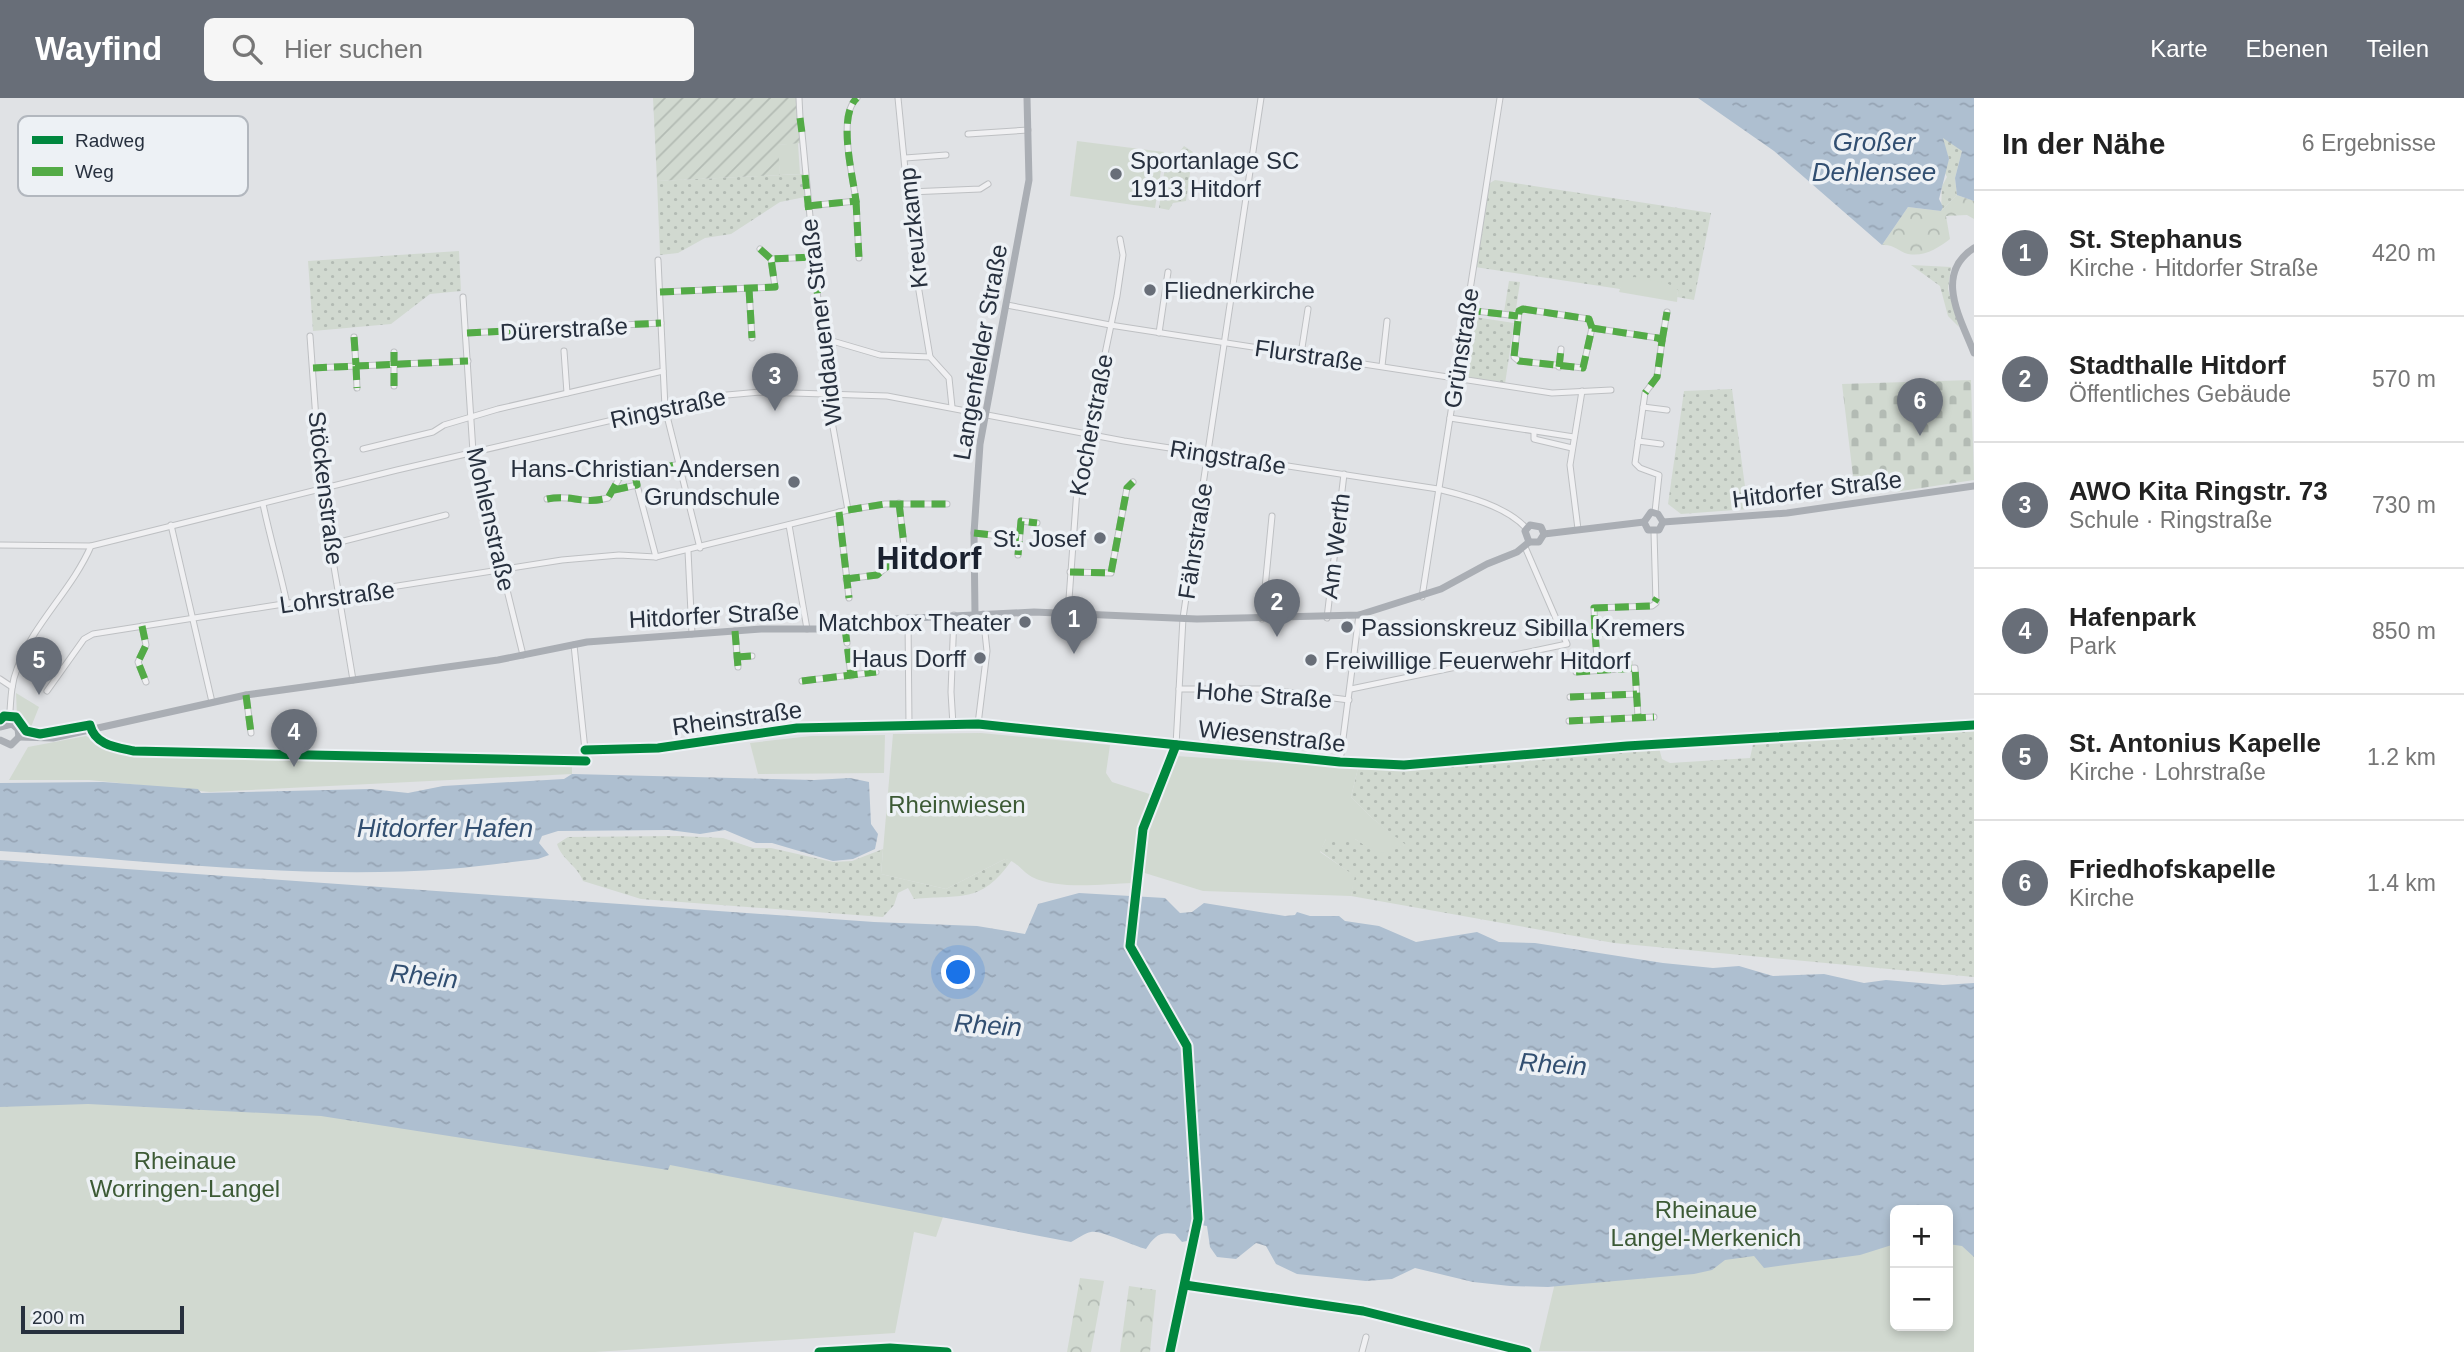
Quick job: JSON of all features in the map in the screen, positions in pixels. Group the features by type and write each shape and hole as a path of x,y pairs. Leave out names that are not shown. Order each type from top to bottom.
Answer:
{"street":[{"path":"799,98 800,118"},
{"path":"846,98 855,100 847,128 856,201 859,258"},
{"name":"Kreuzkamp","path":"898,98 914,261 930,357"},
{"name":"Langenfelder Straße","path":"978,724 987,651 979,614 974,533 977,475 985,416 1029,180 1027,98"},
{"name":"Fährstraße","path":"1137,897 1145,822 1176,745 1183,618 1261,98"},
{"name":"Grünstraße","path":"1422,597 1500,98"},
{"path":"968,134 1028,130"},
{"name":"Widdauener Straße","path":"802,133 827,394 848,510"},
{"path":"905,158 946,155"},
{"path":"909,192 980,189 988,184"},
{"path":"808,206 856,201"},
{"name":"Kocherstraße","path":"1068,613 1077,489 1123,255 1120,239"},
{"path":"1974,248 1957,265 1952,285 1957,310 1974,353"},
{"path":"760,249 771,258 814,257"},
{"path":"660,292 775,287 771,258"},
{"path":"659,260 665,408 699,548"},
{"path":"1159,333 1168,272"},
{"path":"749,289 752,338"},
{"name":"Mohlenstraße","path":"463,297 473,452 523,655"},
{"name":"Flurstraße","path":"1007,304 1110,326 1552,393 1611,390"},
{"path":"1301,354 1308,309"},
{"path":"1523,309 1589,319 1592,328 1583,368 1559,367 1514,357 1518,316 1523,309"},
{"path":"1467,310 1518,316"},
{"path":"1644,522 1648,530 1654,532 1659,530 1663,522 1655,512 1661,479 1656,472 1636,466 1645,393 1657,377 1667,312"},
{"path":"1382,366 1387,321"},
{"name":"Dürerstraße","path":"467,333 661,323"},
{"path":"1592,328 1658,338 1662,341"},
{"name":"Stöckenstraße","path":"310,336 321,489 353,680"},
{"path":"354,337 357,388"},
{"path":"822,338 880,355 930,357 949,378 951,407"},
{"path":"1559,367 1562,349"},
{"path":"565,351 567,393"},
{"path":"394,352 394,386"},
{"path":"313,368 468,361"},
{"path":"363,449 433,432 472,418 567,393 663,371"},
{"path":"1578,529 1570,477 1582,391"},
{"name":"Ringstraße","path":"0,545 90,546 473,452 716,396 760,392 887,396 1089,435 1438,489 1468,497 1514,518 1526,528"},
{"path":"1643,407 1667,410"},
{"path":"1450,418 1574,438"},
{"path":"1534,431 1534,439 1572,449"},
{"path":"1638,441 1661,444"},
{"path":"547,499 567,495 588,503 608,498 620,477 680,464"},
{"path":"635,474 656,557"},
{"name":"Am Werth","path":"1327,618 1343,474"},
{"path":"1070,572 1111,573 1127,488 1133,481"},
{"path":"614,490 637,485"},
{"name":"Hitdorfer Straße","path":"1663,522 1787,513 1974,486"},
{"path":"262,503 287,604"},
{"path":"899,503 906,562"},
{"name":"Lohrstraße","path":"47,691 88,635 593,557 656,557 848,510 899,503 947,504"},
{"path":"839,512 849,598"},
{"path":"1644,522 1648,514 1655,512"},
{"path":"332,544 446,515"},
{"path":"1262,619 1272,516"},
{"path":"1017,555 1021,521 1037,523"},
{"path":"1351,689 1564,647 1568,640 1527,545 1526,528 1538,524 1544,534 1644,522"},
{"path":"171,525 212,702"},
{"path":"789,525 807,629"},
{"path":"1598,670 1594,608 1652,606 1656,603 1654,532"},
{"path":"974,533 1019,538"},
{"name":"Hitdorfer Straße","path":"0,740 11,745 19,737 53,738 246,695 523,655 574,645 692,634 845,628 908,618 979,614 1068,613 1115,617 1262,619 1359,615 1422,597 1527,545 1539,542 1544,534"},
{"path":"9,723 12,687 22,656 82,566 90,546"},
{"path":"688,551 692,634"},
{"path":"846,579 877,575 890,564 946,558"},
{"path":"953,725 951,692 954,615"},
{"name":"Am Werth","path":"1340,762 1359,615"},
{"path":"908,618 909,726"},
{"path":"142,626 146,645 138,662 146,682"},
{"path":"845,628 847,643"},
{"path":"1595,633 1654,630"},
{"path":"735,631 737,667"},
{"name":"Rheinstraße","path":"574,645 585,750 658,748 797,728 978,724"},
{"path":"848,651 851,676"},
{"path":"737,657 752,656"},
{"path":"1576,672 1635,668 1638,717"},
{"path":"802,681 876,672"},
{"path":"0,679 12,687"},
{"name":"Hohe Straße","path":"1179,689 1263,689 1349,701"},
{"path":"1570,697 1637,694"},
{"path":"246,695 251,733"},
{"path":"1569,721 1654,717"},
{"path":"0,727 9,723"},
{"path":"9,723 18,729 19,737"},
{"name":"Wiesenstraße","path":"978,724 1340,762 1404,765 1563,751"},
{"path":"1170,1352 1196,1229"},
{"path":"1362,1352 1366,1337"}],"green space":[{"path":"653,98 797,98 802,143 778,145 780,175 657,181"},
{"path":"1945,137 1962,151 1955,178 1957,195 1941,211 1942,186 1947,177 1944,171 1949,159 1942,138"},
{"name":"Sportanlage SC 1913 Hitdorf","path":"1077,141 1164,152 1155,208 1070,196"},
{"path":"798,143 800,174 780,175 777,145"},
{"path":"1184,146 1193,152 1186,201 1173,203 1169,210 1159,208 1167,153 1178,154"},
{"path":"803,174 805,197 780,202 731,234 705,238 678,253 660,255 657,181"},
{"path":"1495,180 1711,213 1694,300 1677,297 1678,290 1623,282 1620,289 1475,267 1490,183"},
{"path":"1957,195 1974,201 1974,219 1967,215 1946,216 1950,239 1941,246 1914,255 1882,245 1908,207 1941,211"},
{"path":"459,251 461,291 430,294 391,324 313,331 308,261"},
{"path":"1911,265 1951,267 1948,289 1959,327 1948,316 1940,286"},
{"path":"1634,277 1667,283 1678,290 1677,302 1619,292 1622,282"},
{"path":"1509,281 1520,282 1516,309 1512,313 1504,312"},
{"path":"1468,316 1514,323 1505,384 1459,375"},
{"path":"1971,380 1974,480 1895,492 1890,478 1853,476 1842,384"},
{"path":"1732,389 1748,509 1681,514 1668,504 1684,391"},
{"path":"1632,655 1633,667 1606,668 1599,657"},
{"path":"16,693 39,707 31,727 17,717"},
{"path":"1974,727 1974,977 1614,943 1351,896 1354,876 1320,851 1326,839 1355,839 1378,853 1405,845 1351,797 1358,768 1398,770 1659,748 1662,759 1670,763 1750,758 1754,740"},
{"name":"Rheinwiesen","path":"981,733 1110,745 1106,773 1112,782 1159,797 1176,756 1358,768 1351,797 1406,845 1378,854 1355,839 1326,839 1320,852 1355,876 1351,896 1203,891 1135,870 1132,883 1054,884 1032,877 1005,859 946,889 881,874 893,734"},
{"path":"885,735 884,773 758,774 750,743 811,736"},
{"path":"86,736 109,748 572,760 572,774 210,792 89,780 9,780 28,747"},
{"path":"568,837 723,838 753,848 771,848 833,862 852,861 883,849 881,874 946,889 1005,859 1012,860 990,884 969,894 914,899 908,888 898,893 894,905 883,917 641,899 583,881 557,844"},
{"name":"Rheinaue Worringen-Langel","path":"0,982 1001,1050 936,1237 914,1232 895,1333 595,1352 0,1352"},
{"name":"Rheinaue Langel-Merkenich","path":"1974,1111 1974,1352 1539,1351 1572,1210"},
{"path":"1080,1278 1104,1281 1091,1352 1067,1352"},
{"path":"1129,1286 1156,1290 1150,1352 1120,1352"}],"water":[{"name":"Großer Dehlensee","path":"1698,98 1974,98 1974,201 1957,195 1955,178 1962,151 1943,138 1949,159 1939,199 1943,207 1941,211 1908,207 1882,245 1774,151"},
{"name":"Hitdorfer Hafen","path":"572,774 814,780 850,778 869,782 871,824 878,834 875,849 853,859 833,861 772,843 756,843 725,830 700,834 669,830 558,831 542,836 539,843 549,855 538,859 393,872 281,871 0,851 0,783 103,782 198,789 201,793 371,789 408,793 443,786 564,779"},
{"name":"Rhein","path":"0,860 874,922 977,926 1025,934 1038,904 1079,893 1165,898 1180,913 1192,912 1204,903 1285,916 1295,915 1297,912 1310,916 1339,916 1345,921 1379,926 1416,942 1477,932 1499,942 1535,943 1713,968 1739,966 1773,976 1824,974 1864,983 1886,980 1943,985 1974,983 1974,1257 1962,1246 1953,1245 1953,1205 1890,1205 1890,1246 1860,1255 1764,1268 1754,1256 1725,1260 1712,1270 1694,1274 1548,1287 1473,1282 1415,1268 1392,1279 1366,1281 1297,1274 1276,1264 1266,1246 1256,1243 1236,1259 1217,1257 1210,1247 1207,1226 1194,1224 1187,1241 1182,1242 1175,1234 1165,1233 1154,1238 1146,1249 1096,1232 1071,1242 670,1165 668,1170 321,1116 88,1104 0,1107"}],"ferry route":[{"path":"1136,898 1130,946 1187,1046 1197,1226"}],"marked path":[{"path":"808,206 856,201 847,132 851,107 857,98"},
{"path":"800,118 802,133"},
{"path":"805,175 822,338"},
{"path":"856,201 859,258"},
{"path":"760,249 771,259"},
{"path":"660,292 775,287 771,259 814,257"},
{"path":"749,289 752,338"},
{"path":"1523,309 1589,319 1592,328 1583,368 1519,361 1514,357 1519,311 1523,309"},
{"path":"1467,310 1518,316"},
{"path":"1662,341 1667,312"},
{"path":"467,333 661,323"},
{"path":"1592,328 1658,338 1662,341 1657,377 1645,393"},
{"path":"354,337 356,365"},
{"path":"1559,367 1561,349"},
{"path":"394,352 394,386"},
{"path":"313,368 468,361"},
{"path":"356,366 357,388"},
{"path":"547,499 608,498 620,477 680,464"},
{"path":"614,490 637,485 635,474"},
{"path":"1070,572 1111,573 1127,488 1133,482"},
{"path":"899,503 906,562"},
{"path":"848,510 885,504 947,504"},
{"path":"839,512 849,598"},
{"path":"1018,555 1021,521 1037,523"},
{"path":"974,533 1019,538"},
{"path":"846,579 877,575 890,564 946,558"},
{"path":"1654,630 1595,633 1594,608 1652,606 1657,598"},
{"path":"142,626 146,645 138,662 146,682"},
{"path":"845,628 851,676"},
{"path":"735,631 738,667"},
{"path":"1595,633 1598,670"},
{"path":"737,657 752,656"},
{"path":"1576,672 1635,668 1638,717"},
{"path":"802,681 876,672"},
{"path":"1570,697 1637,694"},
{"path":"246,695 251,733"},
{"path":"1569,721 1654,717"}],"cycle path":[{"path":"0,720 4,716 16,717 26,731 40,734 90,725 101,741 134,751 586,761"},
{"path":"585,750 658,748 797,728 978,724 1340,762 1404,765 1627,746 1974,725"},
{"path":"1170,1352 1198,1219 1187,1046 1130,946 1143,829 1176,745"},
{"path":"1185,1285 1363,1311 1527,1352"},
{"path":"819,1352 890,1348 947,1352"}],"place":[{"name":"Sportanlage SC 1913 Hitdorf","path":"1116,174"},
{"name":"Fliednerkirche","path":"1150,290"},
{"name":"AWO Kita Ringstr. 73","path":"775,411"},
{"name":"Friedhofskapelle","path":"1920,436"},
{"name":"Hans-Christian-Andersen Grundschule","path":"794,482"},
{"name":"St. Josef","path":"1100,538"},
{"name":"Matchbox Theater","path":"1025,622"},
{"name":"Passionskreuz Sibilla Kremers","path":"1347,627"},
{"name":"Stadthalle Hitdorf","path":"1277,637"},
{"name":"St. Stephanus","path":"1074,654"},
{"name":"Haus Dorff","path":"980,658"},
{"name":"Freiwillige Feuerwehr Hitdorf","path":"1311,660"},
{"name":"St. Antonius Kapelle","path":"39,695"},
{"name":"Hafenpark","path":"294,767"}],"district":[{"name":"Hitdorf","path":"929,558"}]}
